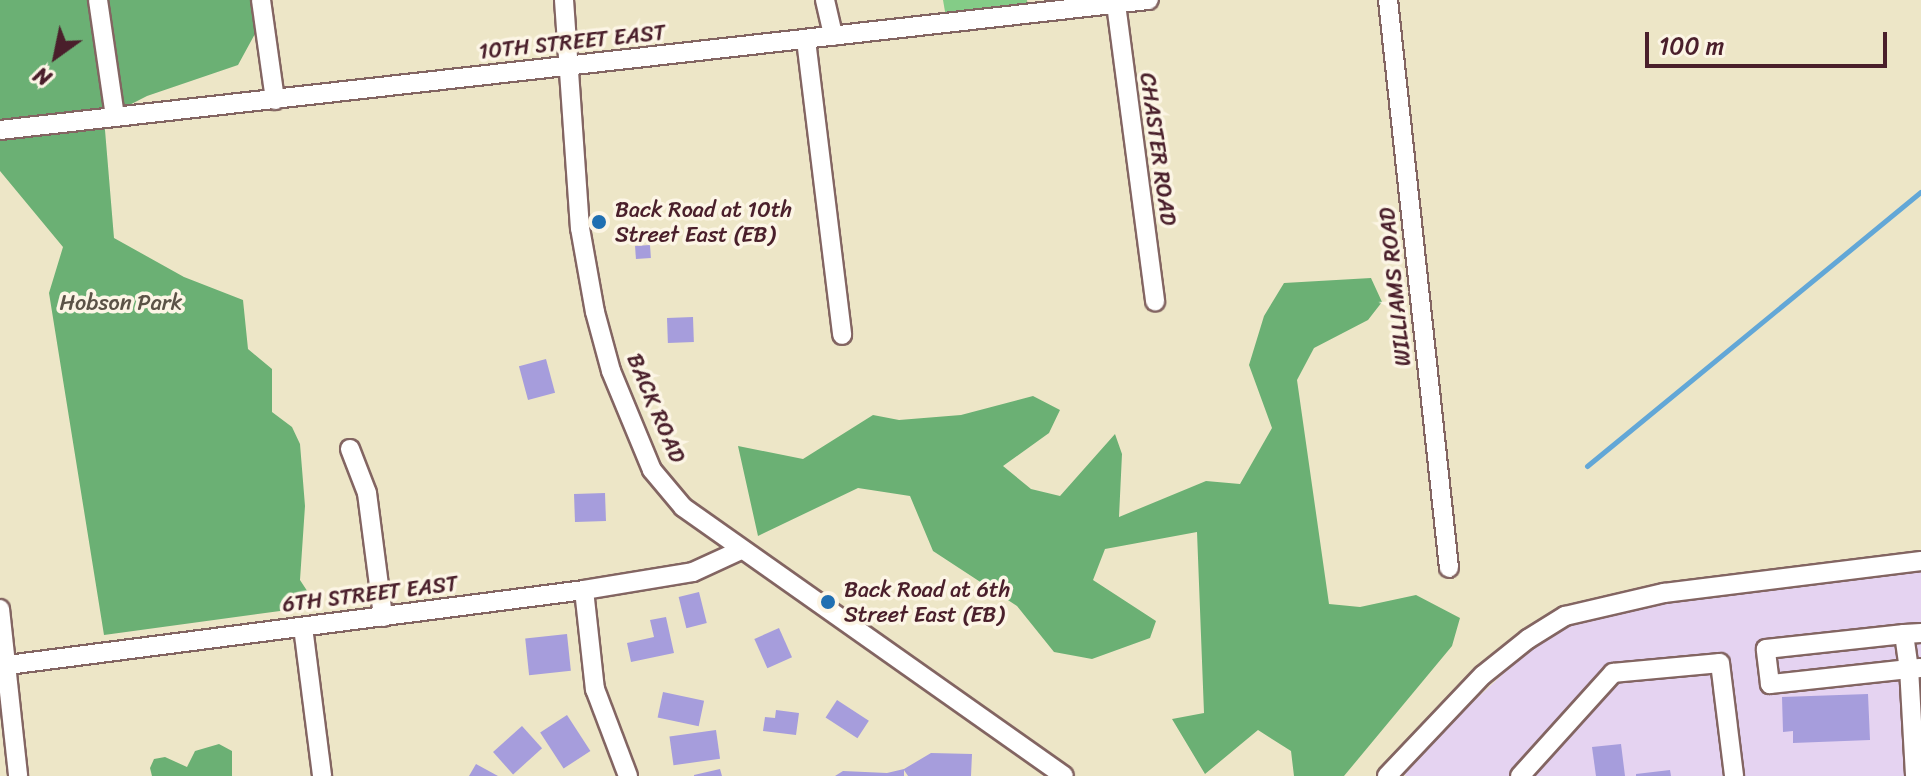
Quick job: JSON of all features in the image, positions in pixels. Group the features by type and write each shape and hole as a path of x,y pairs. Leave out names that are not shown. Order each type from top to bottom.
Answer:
{"street":[{"path":"98,0 115,117"},
{"path":"261,0 275,100"},
{"name":"BACK ROAD","path":"564,0 580,228 595,312 611,371 652,470 683,507 1064,776"},
{"path":"825,0 833,36"},
{"name":"10TH STREET EAST","path":"0,130 1149,0"},
{"name":"WILLIAMS ROAD","path":"1388,0 1449,568"},
{"name":"CHASTER ROAD","path":"1116,4 1155,301"},
{"path":"806,40 842,335"},
{"path":"350,449 367,493 383,617"},
{"name":"6TH STREET EAST","path":"3,665 584,590 693,572 741,550"},
{"path":"1387,776 1483,675 1528,639 1565,616 1664,593 1921,561"},
{"path":"584,590 595,689 628,776"},
{"path":"0,609 3,665 18,776"},
{"path":"303,627 322,776"},
{"path":"1915,668 1770,684 1766,649 1913,633 1915,668 1915,775"},
{"path":"1520,776 1613,673 1720,663 1734,776"}],"shaded area":[{"path":"1921,557 1921,776 1406,776 1400,770 1577,605"}],"green space":[{"name":"Hobson Park","path":"0,0 255,0 263,19 238,65 147,96 104,118 114,238 184,277 243,300 248,349 272,369 272,412 292,427 300,444 305,506 300,580 317,606 104,635 49,293 63,247 0,171"},
{"path":"943,0 1027,0 1029,14 947,23"},
{"path":"1371,278 1382,302 1368,320 1314,348 1297,380 1329,604 1360,607 1416,595 1460,618 1452,646 1344,776 1294,776 1291,751 1258,730 1205,774 1172,719 1204,713 1197,532 1105,549 1093,580 1156,621 1150,638 1092,659 1054,652 1017,606 933,551 910,496 858,488 758,536 738,446 803,459 873,415 899,420 961,415 1033,396 1060,410 1049,433 1003,466 1031,489 1060,496 1115,434 1122,454 1119,517 1206,481 1240,484 1272,428 1249,365 1264,316 1284,283"},
{"path":"219,744 232,751 232,776 152,776 150,768 154,759 165,757 187,767 195,751"}],"building":[{"path":"650,245 651,258 636,259 635,246"},
{"path":"693,317 694,342 668,343 667,318"},
{"path":"546,359 555,393 528,400 519,366"},
{"path":"605,493 606,521 575,522 574,494"},
{"path":"699,592 707,623 686,628 679,597"},
{"path":"666,617 674,653 631,662 627,643 654,637 650,620"},
{"path":"779,628 792,657 767,668 754,639"},
{"path":"567,634 571,671 529,675 525,638"},
{"path":"663,692 704,701 699,726 658,717"},
{"path":"1868,694 1870,740 1793,743 1793,731 1783,732 1782,697"},
{"path":"837,700 869,721 857,738 826,718"},
{"path":"776,710 799,713 796,735 763,731 765,717 775,718"},
{"path":"567,715 590,751 564,768 540,732"},
{"path":"522,726 542,748 513,774 493,752"},
{"path":"716,730 720,759 673,765 669,737"},
{"path":"1621,744 1625,776 1596,776 1592,747"},
{"path":"931,753 972,754 971,776 908,776 904,770 904,776 835,776 843,771 887,773 904,769"},
{"path":"476,764 498,776 469,776"},
{"path":"720,769 722,776 694,776 694,775"},
{"path":"1670,770 1671,776 1636,776 1636,774"}],"waterway":[{"path":"1587,466 1921,192"}],"place":[{"name":"Back Road at 10th Street East (EB)","path":"599,222"},
{"name":"Back Road at 6th Street East (EB)","path":"828,602"}]}
